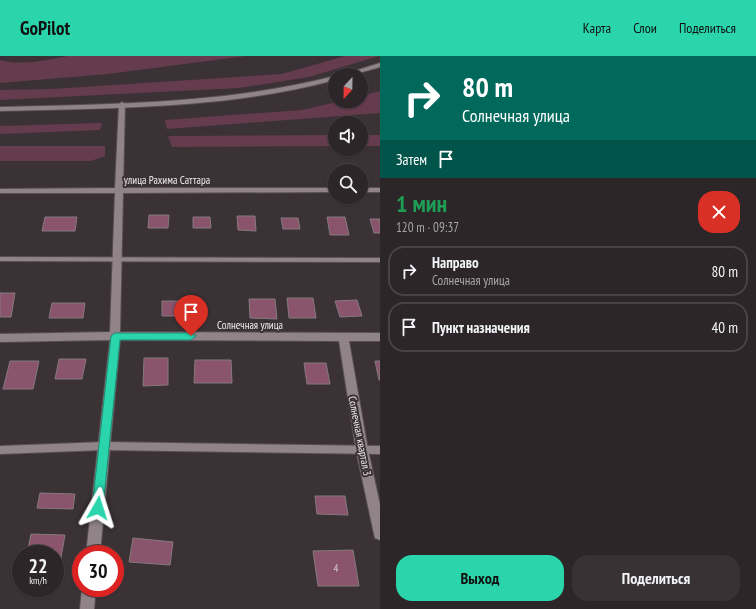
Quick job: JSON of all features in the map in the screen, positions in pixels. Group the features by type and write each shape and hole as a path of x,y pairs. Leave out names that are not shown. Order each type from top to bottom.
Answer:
{"street":[{"path":"368,68 380,65"},
{"path":"0,109 226,98 269,92 328,79"},
{"path":"94,545 115,336 122,104"},
{"name":"улица Рахима Саттара","path":"0,191 328,190"},
{"path":"368,190 380,190"},
{"name":"Солнечная улица","path":"0,338 115,336 380,337"},
{"name":"Солнечная квартал 3","path":"343,337 362,450 380,534"},
{"path":"87,609 88,597"}],"lane":[{"path":"0,259 380,260"},
{"path":"0,450 104,446 380,450"}],"shaded area":[{"path":"68,56 246,56 108,74 0,83 0,60 8,62 43,61"},
{"path":"345,56 379,56 339,68 328,68 328,71 309,77 239,88 0,100 0,90 52,89 282,74"},
{"path":"380,91 380,113 167,129 165,120 302,110 328,104 328,108 368,108 368,94"},
{"path":"102,123 100,130 0,134 0,126"},
{"path":"328,135 328,146 172,147 168,136"},
{"path":"368,135 380,135 380,146 368,146"},
{"path":"0,146 105,146 105,156 91,161 0,161"}],"building":[{"path":"149,215 169,215 168,228 148,228"},
{"path":"237,216 255,216 256,231 238,230"},
{"path":"45,217 77,217 75,231 42,231"},
{"path":"193,217 210,217 211,228 193,228"},
{"path":"327,217 345,217 349,235 330,235"},
{"path":"281,218 298,218 300,229 283,229"},
{"path":"370,219 380,219 380,233 374,233"},
{"path":"0,293 15,293 11,317 0,317"},
{"path":"287,298 313,298 316,318 289,318"},
{"path":"249,299 275,299 277,319 250,318"},
{"path":"357,300 362,316 340,317 335,301"},
{"path":"162,301 203,301 204,316 162,316"},
{"path":"52,303 85,303 83,318 49,318"},
{"path":"144,358 168,358 168,385 143,386"},
{"path":"59,359 86,359 82,379 55,379"},
{"path":"195,360 231,360 232,383 194,383"},
{"path":"10,361 39,361 33,389 3,389"},
{"path":"375,361 380,361 380,380 379,380"},
{"path":"304,363 326,363 330,384 307,384"},
{"path":"40,493 75,494 73,509 37,508"},
{"path":"315,496 345,496 348,515 317,514"},
{"path":"31,534 65,535 63,545 29,545"},
{"path":"133,538 173,542 170,565 129,562"},
{"path":"353,550 359,586 318,586 313,551"}],"route":[{"path":"98,508 115,336 191,336"}]}
